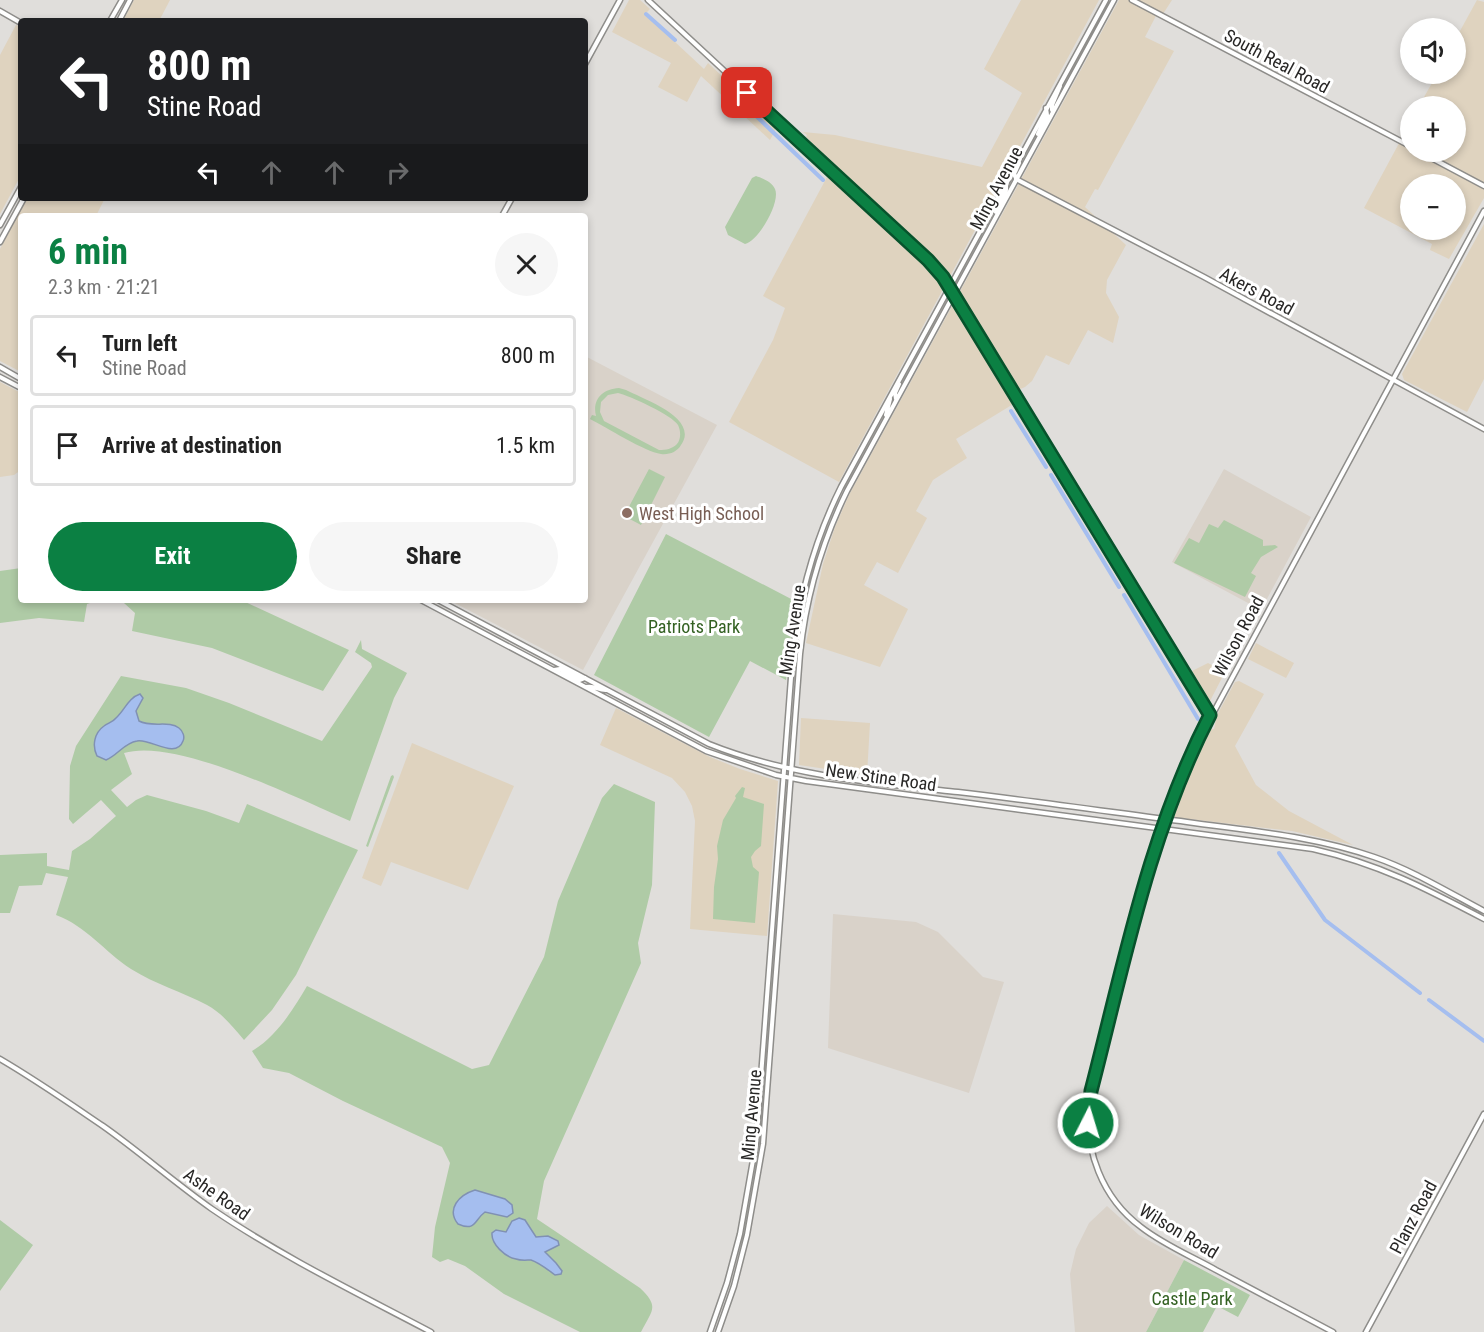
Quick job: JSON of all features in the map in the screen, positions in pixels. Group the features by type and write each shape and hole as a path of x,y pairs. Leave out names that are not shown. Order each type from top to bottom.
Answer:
{"main road":[{"path":"112,18 122,0"},
{"path":"121,18 130,0"},
{"path":"588,59 620,0"},
{"path":"648,0 928,260 954,294 1210,715"},
{"name":"Ming Avenue","path":"710,1332 738,1243 755,1150 793,651 800,602 818,540 843,482 1106,0"},
{"name":"Ming Avenue","path":"717,1332 742,1255 760,1169 801,640 818,563 825,540 847,490 1114,0"},
{"name":"South Real Road","path":"1132,0 1400,141"},
{"path":"0,11 18,21"},
{"path":"1053,112 1052,105 1067,69"},
{"path":"1037,141 1047,115 1046,108"},
{"path":"1016,179 1014,174 1027,143"},
{"path":"1439,162 1484,186"},
{"name":"Akers Road","path":"1016,179 1484,429"},
{"path":"994,219 1006,190 1006,184"},
{"path":"0,225 18,192"},
{"path":"0,242 22,201"},
{"name":"Wilson Road","path":"1333,1332 1143,1229 1119,1207 1096,1166 1091,1148 1088,1123 1091,1091 1161,828 1190,756 1210,715 1484,211"},
{"path":"0,367 18,377"},
{"path":"7,371 1,378 18,386"},
{"path":"896,399 895,393 903,372"},
{"path":"880,429 890,405 890,396"},
{"path":"825,540 828,516"},
{"path":"818,540 820,546 818,563"},
{"path":"800,602 798,635 801,640"},
{"name":"New Stine Road","path":"427,603 706,751 784,777 1298,846 1374,866 1422,886 1484,919"},
{"name":"New Stine Road","path":"444,603 709,744 784,768 854,780 1303,838 1377,858 1484,911"},
{"path":"553,670 560,669 580,680 585,678"},
{"path":"586,687 608,690"},
{"name":"Ashe Road","path":"0,1059 44,1084 241,1228 295,1260 431,1332"},
{"name":"Planz Road","path":"1366,1332 1484,1114"}],"shaded area":[{"path":"134,0 170,0 161,18 125,18"},
{"path":"629,0 640,0 650,9 645,14 704,69 708,63 777,127 770,140 701,76 687,102 658,87 671,63 612,32"},
{"path":"1021,0 1099,0 839,482 729,422 773,340 785,308 763,296 834,164 803,132 835,135 982,167 1022,93 984,69"},
{"path":"1119,0 1172,0 1163,14 1158,12 1145,37 1174,51 1098,190 1095,189 1085,207 1126,245 1107,280 1106,293 1119,317 1113,343 1088,330 1069,365 1046,355 1032,381 1018,390 1015,403 956,439 967,458 933,480 916,511 927,518 898,573 877,562 864,585 908,609 880,667 806,643 823,564 835,527 849,495"},
{"path":"1477,0 1484,2 1484,198 1466,229 1466,174 1400,174 1400,227 1364,208 1400,141 1400,162 1466,162 1466,96 1425,96 1431,84 1466,84 1466,20"},
{"path":"16,25 18,26 18,181 0,214 0,55"},
{"path":"25,201 104,201 98,213 19,213"},
{"path":"18,215 18,370 0,361 0,249"},
{"path":"1484,224 1484,379 1467,412 1404,380 1402,374"},
{"path":"1424,240 1460,240 1449,259 1430,250 1432,244"},
{"name":"West High School","path":"588,358 717,425 583,670 455,603 588,603"},
{"path":"0,382 18,391 18,472 0,477"},
{"path":"1224,469 1311,517 1261,610 1172,562"},
{"path":"1256,643 1294,663 1286,678 1248,659"},
{"path":"1208,663 1225,672 1210,701 1192,671"},
{"path":"1239,681 1264,694 1235,746 1256,785 1289,811 1353,845 1292,831 1172,817 1209,730 1214,729 1217,715 1235,682"},
{"path":"616,708 710,757 778,781 767,936 690,929 695,821 692,806 685,792 672,778 600,745"},
{"path":"801,718 870,723 867,775 799,765"},
{"path":"412,743 514,786 468,890 391,862 381,886 362,878"},
{"path":"833,914 916,922 938,932 983,977 1004,982 969,1093 828,1048"},
{"path":"1107,1206 1139,1235 1184,1260 1146,1332 1075,1332 1070,1274 1076,1249 1089,1223"}],"green space":[{"path":"756,176 772,184 776,195 775,203 762,229 750,242 745,244 728,235 725,227 752,178"},
{"path":"613,389 626,390 656,404 676,418 683,426 685,435 681,445 675,451 667,454 654,452 590,419 592,415 596,416 597,400 600,396","holes":["618,393 650,406 674,421 680,432 677,444 669,449 659,450 604,421 600,412 601,402 608,395"]},
{"path":"649,469 665,477 641,525 624,516"},
{"path":"1224,520 1263,540 1263,546 1278,547 1261,557 1251,573 1256,576 1245,597 1174,563 1189,538 1199,543 1209,524 1218,528"},
{"name":"Patriots Park","path":"666,534 795,601 786,680 750,661 709,737 594,675"},
{"path":"18,568 18,603 90,603 87,604 84,622 39,618 0,623 0,571"},
{"path":"124,603 247,603 349,650 323,691 212,648 132,631 135,613"},
{"path":"361,640 362,649 407,673 394,698 350,821 237,773 174,754 147,750 124,753 132,774 111,790 127,807 147,795 206,811 239,823 247,804 358,850 296,975 272,1010 244,1040 212,1008 131,969 86,932 56,915 68,877 46,873 42,885 19,886 10,913 0,913 0,855 47,853 47,866 69,870 72,851 90,839 116,816 101,800 73,824 69,819 70,766 76,746 121,676 186,688 322,741 372,667 371,663 355,652"},
{"path":"393,775 394,777 368,847 366,846"},
{"path":"614,784 655,802 652,885 638,943 641,963 544,1181 537,1219 640,1288 650,1300 652,1309 641,1332 580,1332 504,1294 465,1266 448,1259 440,1262 432,1257 435,1227 450,1163 442,1147 289,1073 263,1068 252,1051 276,1031 307,986 472,1069 489,1065 544,957 558,901 602,798"},
{"path":"742,787 745,788 743,797 764,804 761,846 751,857 753,867 759,872 755,923 713,919 717,846 723,820"},
{"path":"0,1220 33,1245 0,1291"},
{"name":"Castle Park","path":"1184,1260 1250,1295 1238,1317 1217,1306 1203,1332 1146,1332"}],"water":[{"path":"140,694 143,698 136,711 139,721 179,728 184,738 180,746 169,749 149,742 137,741 128,744 106,760 97,756 94,744 98,732 115,719 132,698"},
{"path":"475,1190 505,1199 512,1205 513,1213 507,1217 485,1212 472,1226 458,1224 453,1213 456,1203 464,1195"},
{"path":"519,1218 525,1220 536,1237 548,1236 558,1241 559,1245 545,1252 562,1271 561,1274 555,1275 531,1260 512,1258 496,1246 492,1233 496,1230 506,1232 512,1221"}],"waterway":[{"path":"646,14 675,40"},
{"path":"753,113 823,180"},
{"path":"1011,411 1046,467"},
{"path":"1051,475 1119,587"},
{"path":"1124,595 1198,719"},
{"path":"1279,853 1325,920 1420,993"},
{"path":"1429,1000 1484,1041"}],"place":[{"name":"West High School","path":"627,513"}],"route":[{"path":"747,93 928,260 943,277 1210,715 1180,779 1161,828 1091,1091 1088,1123"}]}
